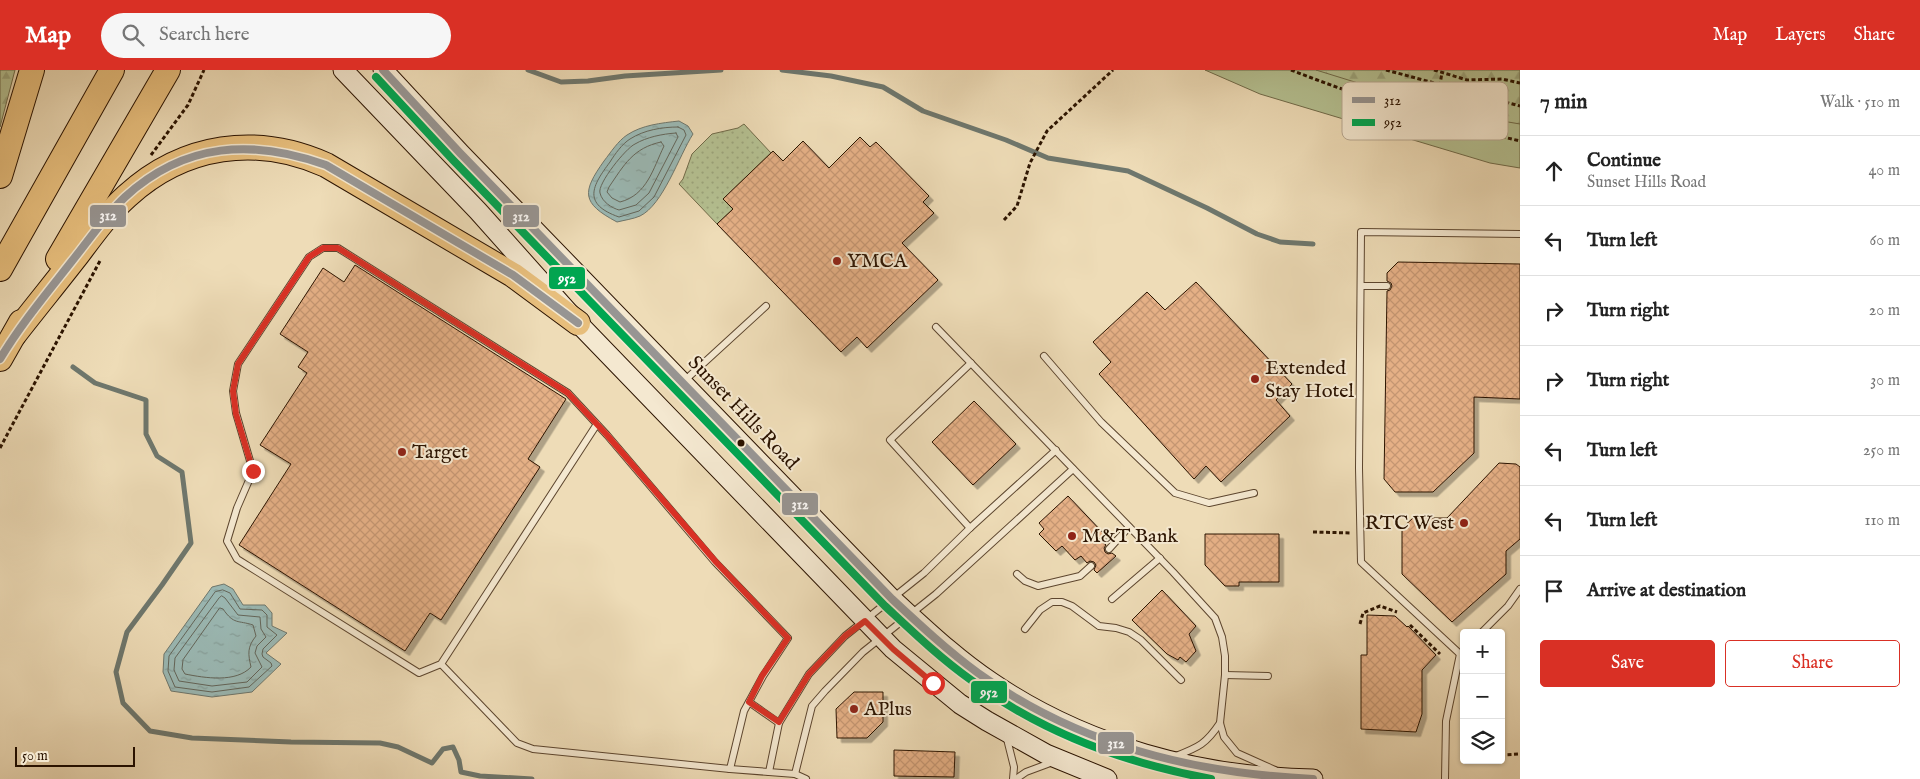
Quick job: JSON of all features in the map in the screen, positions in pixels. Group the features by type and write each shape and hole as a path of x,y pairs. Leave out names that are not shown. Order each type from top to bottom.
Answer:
{"highway":[{"path":"0,176 32,70"},
{"path":"0,269 112,70"},
{"path":"0,359 168,70"},
{"path":"14,335 98,228 113,210 138,186 161,171 195,156 212,151 243,147 260,147 295,153 326,165 513,275 578,323"}],"main road":[{"path":"343,70 478,211 578,323 881,638 960,704 1005,731 1060,760 1108,779"},
{"name":"Sunset Hills Road","path":"383,70 460,153 892,599 961,660 991,683 1034,709 1095,737 1167,761 1233,773 1313,779"}],"lane":[{"path":"1460,650 1361,562 1361,232 1520,234"},
{"path":"597,424 441,664 420,673 237,559 227,541 237,508 253,471 236,414 233,391 238,364 309,257 323,248 338,248 568,393 597,424 716,562 788,638 762,676 744,711 730,769"},
{"path":"1361,286 1387,286"},
{"path":"682,383 766,306"},
{"path":"936,327 1160,558 1215,618 1222,637 1225,675 1220,723 1211,737 1203,744 1194,750 1167,761"},
{"path":"1044,356 1101,422 1175,493 1209,503 1254,493"},
{"path":"970,528 890,440 971,363"},
{"path":"769,772 779,722 809,674 845,636 924,573 970,528 1056,450"},
{"path":"795,774 812,706 836,679 881,638 988,548 1073,469"},
{"path":"1109,549 1130,527"},
{"path":"1112,599 1160,558"},
{"path":"1017,574 1025,581 1038,586 1080,576 1091,566"},
{"path":"1485,629 1508,606 1520,590"},
{"path":"1025,629 1040,610 1052,602 1062,602 1072,606 1099,626 1129,632 1141,640 1181,680"},
{"path":"1445,779 1446,721 1460,661"},
{"path":"441,664 517,743 533,750 795,774 806,779"},
{"path":"1225,675 1268,676"},
{"path":"749,702 779,722"},
{"path":"1220,723 1227,741 1237,753 1295,779"},
{"path":"1005,731 1014,766 1015,779 1033,769 1060,760"}],"path":[{"path":"148,160 188,105 204,70"},
{"path":"1004,220 1017,206 1030,163 1047,131 1113,70"},
{"path":"1292,70 1342,90"},
{"path":"1386,70 1429,82"},
{"path":"1434,70 1467,80 1502,79 1520,82"},
{"path":"1440,82 1442,72"},
{"path":"0,448 103,255"},
{"path":"1313,532 1360,533"},
{"path":"1360,624 1364,613 1380,606 1396,611 1402,617"},
{"path":"1409,623 1440,654"},
{"path":"1505,755 1520,754"}],"green space":[{"path":"0,70 15,70 0,127"},
{"path":"1205,70 1453,70 1493,82 1342,82 1342,119 1260,94"},
{"path":"1316,70 1520,70 1520,124 1508,122 1508,82 1355,82"},
{"path":"1508,86 1520,90 1520,168 1490,163 1413,140 1508,140"},
{"path":"744,124 771,153 723,199 733,209 717,224 679,184 683,179 692,154 712,134 738,128"}],"water":[{"path":"679,121 688,126 693,134 663,191 648,210 640,216 617,222 591,203 589,189 592,181 618,143 627,135 639,129"},
{"path":"224,584 233,589 243,605 265,605 272,613 272,626 287,633 266,653 281,664 252,692 212,697 171,691 163,672 164,654 212,587"}],"building":[{"name":"YMCA","path":"860,137 870,147 876,142 929,196 923,202 934,213 902,243 938,280 867,348 857,337 841,352 717,224 733,209 723,199 773,151 783,161 803,141 829,168"},
{"path":"1398,262 1520,264 1520,399 1474,397 1474,453 1433,492 1395,492 1384,479 1387,291 1392,286 1387,281 1387,273"},
{"name":"Target","path":"355,265 566,399 528,459 540,467 441,620 430,613 405,651 239,545 291,464 260,445 307,373 298,367 308,352 280,334 323,268 344,282"},
{"name":"Extended Stay Hotel","path":"1196,282 1292,384 1276,400 1290,416 1221,482 1206,466 1194,479 1099,374 1111,362 1093,342 1147,292 1165,310"},
{"path":"974,401 1016,444 973,485 932,442"},
{"name":"RTC West","path":"1499,463 1516,464 1520,467 1520,539 1506,551 1506,574 1452,622 1402,574 1402,528 1413,518 1447,518"},
{"name":"M&T Bank","path":"1068,496 1104,534 1099,539 1106,545 1104,548 1105,552 1116,556 1097,573 1094,570 1096,565 1094,562 1090,561 1087,563 1081,556 1075,560 1062,546 1056,551 1039,534 1044,529 1039,523"},
{"path":"1205,534 1279,534 1279,582 1239,582 1239,586 1225,586 1205,565"},
{"path":"1162,590 1196,626 1189,634 1196,651 1186,662 1180,657 1178,660 1167,654 1132,620"},
{"path":"1367,615 1395,616 1408,626 1436,655 1422,670 1422,714 1416,732 1361,729 1361,655 1367,655"},
{"path":"854,692 883,692 883,722 867,738 837,738 836,709"},
{"path":"894,750 955,752 954,777 894,776"}],"waterway":[{"path":"528,70 561,82 721,70"},
{"path":"782,70 831,76 883,87 923,111 1006,140 1048,158 1128,171 1257,234 1280,242 1313,244"},
{"path":"73,367 95,383 146,400 146,434 157,456 182,472 191,543 127,632 116,672 123,703 150,731 192,738 380,743 398,747 432,763 443,749 453,747 459,760 461,772 480,776 532,779"}],"transit line":[{"name":"312","path":"383,70 460,153 892,599 934,638 967,665 1016,698 1056,719 1096,737 1138,751 1180,762 1224,770 1268,776 1313,779"},
{"name":"952","path":"376,77 453,160 885,606 938,654 998,699 1055,730 1085,743 1147,764 1211,779"},
{"name":"312","path":"0,359 44,297 104,220 125,197 148,179 171,165 196,156 246,149 272,151 326,165 513,275 578,323"}],"place":[{"name":"YMCA","path":"837,261"},
{"name":"Extended Stay Hotel","path":"1255,379"},
{"name":"Target","path":"402,452"},
{"name":"RTC West","path":"1464,523"},
{"name":"M&T Bank","path":"1072,536"},
{"name":"APlus","path":"854,709"}],"route":[{"path":"253,471 236,414 233,391 238,364 309,257 323,248 338,248 568,393 597,424 716,562 788,638 762,676 749,702 779,722 809,674 845,636 865,621 893,649 933,683"}]}
